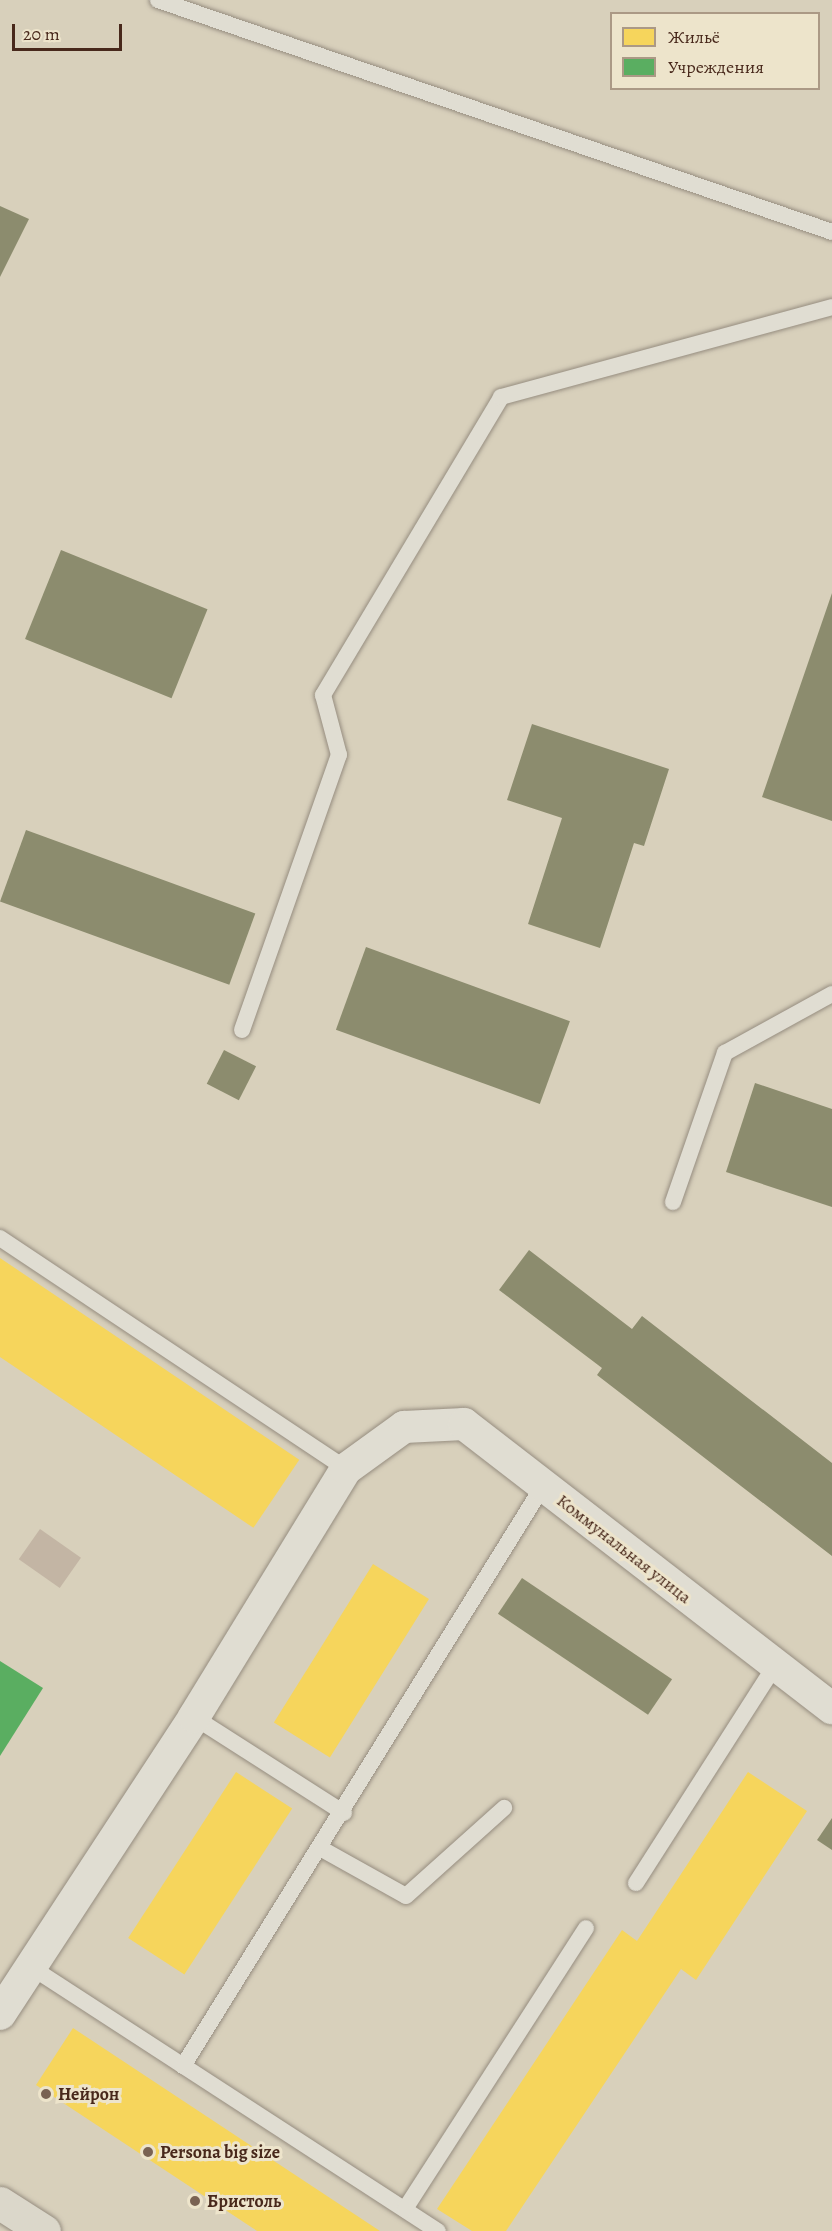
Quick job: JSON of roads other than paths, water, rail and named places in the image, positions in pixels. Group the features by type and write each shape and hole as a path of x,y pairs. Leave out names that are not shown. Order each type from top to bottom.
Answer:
{"highway":[{"path":"0,2203 44,2231"}],"street":[{"name":"Коммунальная улица","path":"346,1469 404,1427 464,1424 832,1708"},
{"path":"0,2014 194,1717 346,1469"}],"lane":[{"path":"158,0 832,232"},
{"path":"242,1030 339,755 323,695 501,397 832,307"},
{"path":"673,1202 725,1053 832,994"},
{"path":"0,1238 346,1469"},
{"path":"183,2066 344,1813 543,1486"},
{"path":"636,1883 775,1666"},
{"path":"194,1717 344,1813"},
{"path":"320,1848 406,1896 504,1808"},
{"path":"405,2209 586,1928"},
{"path":"31,1967 438,2231"}],"place":[{"name":"Нейрон","path":"46,2094"},
{"name":"Persona big size","path":"148,2152"},
{"name":"Бристоль","path":"195,2201"}]}
